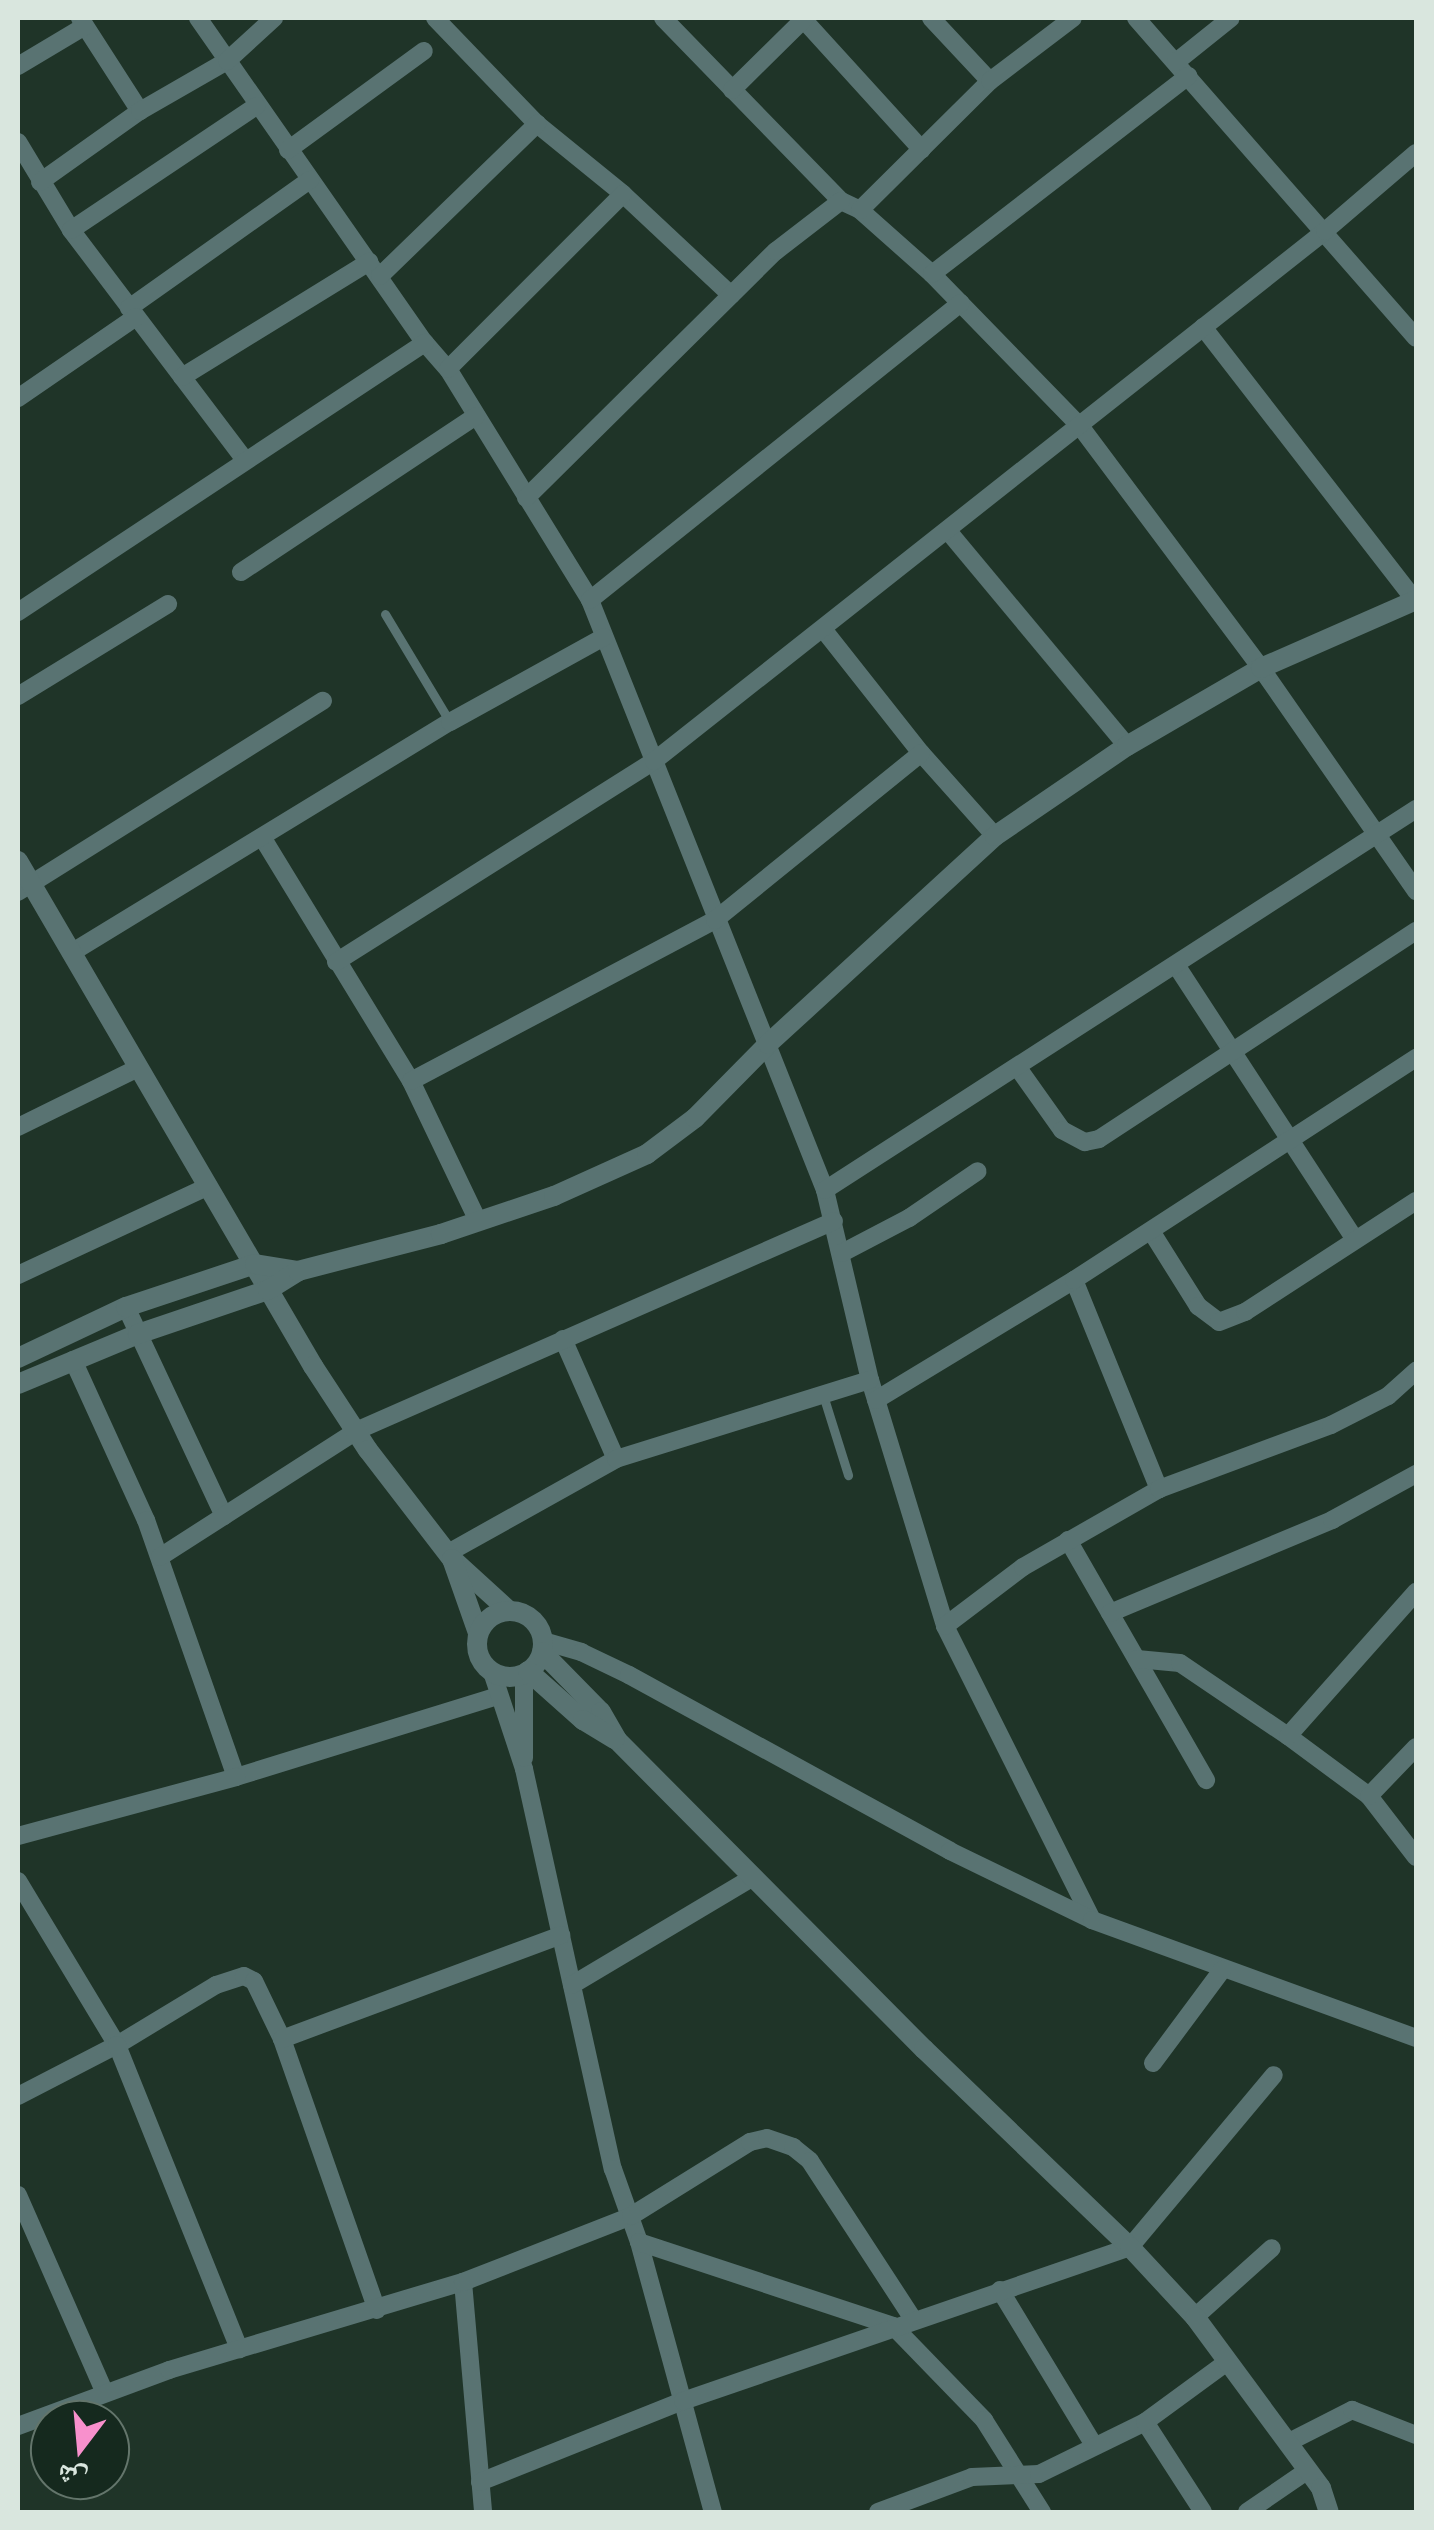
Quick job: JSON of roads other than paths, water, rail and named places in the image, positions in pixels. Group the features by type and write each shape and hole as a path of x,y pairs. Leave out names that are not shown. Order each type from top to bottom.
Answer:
{"street":[{"path":"198,18 256,106 425,343 448,369 590,600 825,1190 870,1380 945,1626 1092,1920"},
{"path":"217,18 222,53"},
{"path":"40,182 274,18"},
{"path":"435,18 538,124 623,194 731,296"},
{"path":"663,18 842,201 860,210 932,274 1080,426 1261,668 1416,892"},
{"path":"732,90 804,18 922,150"},
{"path":"931,18 990,81"},
{"path":"860,210 990,81 1073,18"},
{"path":"1136,18 1416,338"},
{"path":"932,274 1182,69 1231,18"},
{"path":"18,66 83,22 140,110"},
{"path":"288,150 424,51"},
{"path":"71,230 256,106"},
{"path":"182,377 374,269 538,124"},
{"path":"18,142 71,230 244,460"},
{"path":"336,962 654,761 1325,231 1416,153"},
{"path":"18,398 310,180"},
{"path":"448,369 623,194"},
{"path":"526,498 776,251 842,201"},
{"path":"590,600 962,303"},
{"path":"18,1384 138,1334 268,1290 298,1271 554,1196 658,1147 695,1118 768,1044 995,836 1126,746 1261,668 1416,600 1203,327"},
{"path":"18,612 425,343"},
{"path":"241,572 476,416"},
{"path":"948,530 1126,746"},
{"path":"18,696 168,604"},
{"path":"823,629 921,753 995,836"},
{"path":"70,953 450,722 604,637"},
{"path":"24,889 323,701"},
{"path":"411,1081 716,920 921,753"},
{"path":"825,1190 1416,809"},
{"path":"262,837 411,1081 478,1221"},
{"path":"18,861 24,889 70,953 268,1290 356,1431 450,1556 508,1610 534,1620 543,1646 601,1712 616,1740"},
{"path":"1018,1068 1062,1130 1086,1142 1108,1134 1236,1053 1416,931"},
{"path":"1176,964 1355,1240"},
{"path":"876,1400 1074,1280 1416,1058"},
{"path":"18,1127 138,1068"},
{"path":"842,1253 909,1218 978,1171"},
{"path":"18,1275 207,1187"},
{"path":"1151,1231 1198,1306 1218,1322 1245,1312 1416,1201"},
{"path":"160,1558 356,1431 834,1221"},
{"path":"18,1358 126,1308 255,1264 298,1271"},
{"path":"1074,1280 1159,1490"},
{"path":"126,1308 224,1516"},
{"path":"562,1339 616,1459"},
{"path":"73,1360 160,1558 236,1777"},
{"path":"945,1626 1023,1567 1159,1490 1332,1425 1388,1396 1416,1371"},
{"path":"450,1556 616,1459 870,1380"},
{"path":"1110,1612 1332,1520 1416,1474"},
{"path":"1068,1540 1206,1780"},
{"path":"450,1556 478,1633 478,1655 492,1672 524,1769 613,2170 639,2242 713,2512"},
{"path":"1288,1736 1416,1592"},
{"path":"478,1633 488,1619 508,1610"},
{"path":"524,1769 526,1672 543,1646"},
{"path":"543,1646 581,1652 950,1851 1092,1920 1416,2038"},
{"path":"1137,1659 1180,1663 1288,1736 1369,1796 1416,1857"},
{"path":"492,1672 506,1677 526,1672"},
{"path":"526,1672 583,1720 616,1740 1130,2247 1195,2318 1289,2442 1321,2488 1329,2512"},
{"path":"18,1836 236,1777 498,1696"},
{"path":"1369,1796 1416,1747"},
{"path":"572,1985 753,1877"},
{"path":"18,1881 117,2045 239,2349"},
{"path":"282,2039 561,1934"},
{"path":"1152,2064 1222,1970"},
{"path":"18,2096 117,2045 216,1985 244,1976 254,1982 282,2039 377,2310"},
{"path":"480,2482 682,2402 912,2319 1130,2247 1274,2075"},
{"path":"18,2426 239,2349 463,2282 631,2216 750,2142 780,2141 810,2160 912,2319"},
{"path":"18,2195 106,2393"},
{"path":"639,2242 893,2326 984,2420 1042,2512"},
{"path":"1195,2318 1272,2248"},
{"path":"463,2282 482,2512"},
{"path":"1000,2290 1094,2445"},
{"path":"878,2512 902,2509 972,2477 1039,2474 1145,2422 1227,2362"},
{"path":"1289,2442 1352,2410 1416,2435"},
{"path":"1145,2422 1203,2512"},
{"path":"1247,2512 1308,2470"}],"lane":[{"path":"386,614 450,722"},
{"path":"823,1396 848,1475"}]}
